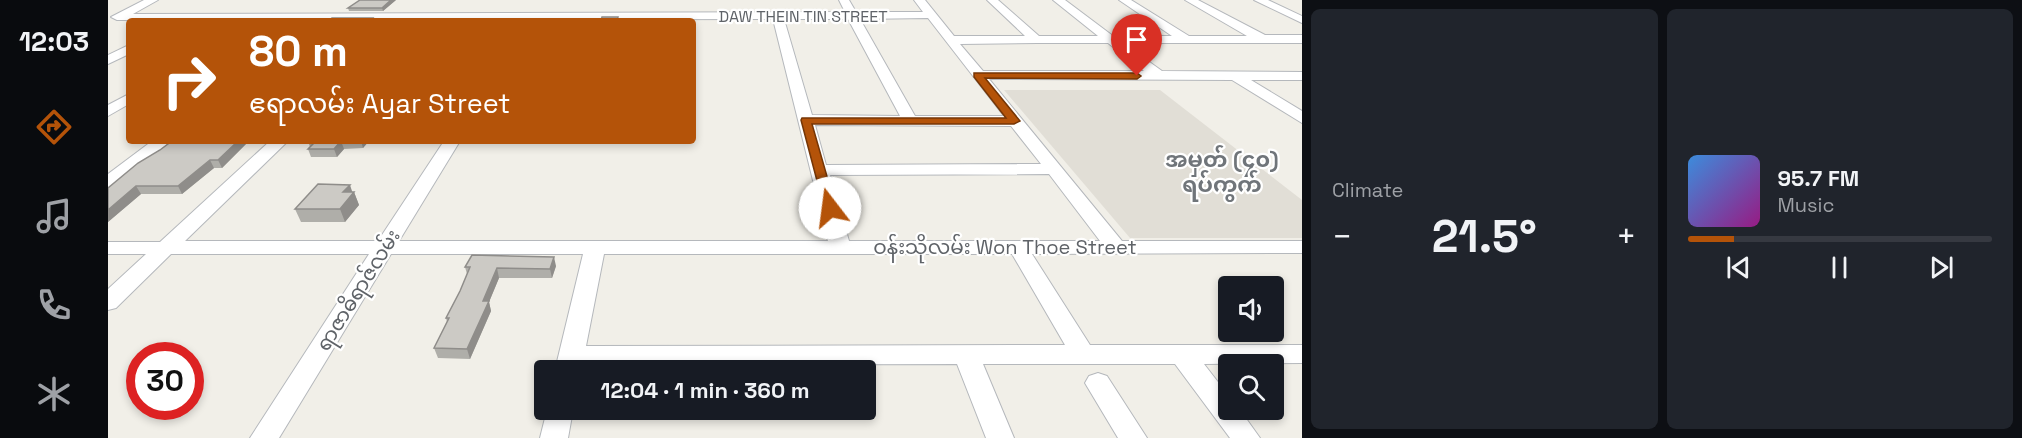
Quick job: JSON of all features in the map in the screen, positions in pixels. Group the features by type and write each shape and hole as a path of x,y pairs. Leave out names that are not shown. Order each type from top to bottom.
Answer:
{"street":[{"path":"113,19 153,0"},
{"path":"530,18 541,0"},
{"path":"619,17 624,0"},
{"path":"844,0 910,121"},
{"path":"919,0 1116,247"},
{"path":"992,0 1036,40"},
{"path":"1058,0 1159,76"},
{"path":"1124,0 1187,40"},
{"path":"1190,0 1263,39"},
{"path":"1259,0 1302,20"},
{"path":"331,18 348,6"},
{"name":"DAW THEIN TIN STREET","path":"351,18 415,15 500,18"},
{"name":"DAW THEIN TIN STREET","path":"574,18 931,15"},
{"path":"778,17 840,247"},
{"path":"950,40 1302,39"},
{"path":"108,60 126,50"},
{"path":"978,75 1302,76"},
{"path":"1236,76 1302,118"},
{"path":"108,111 126,100"},
{"path":"806,120 1014,121"},
{"path":"108,182 116,170 158,144"},
{"path":"108,302 277,144"},
{"name":"ရာဇာဓိရာဇ်လမ်း","path":"264,438 450,144"},
{"path":"819,170 1053,169"},
{"path":"571,360 595,247"},
{"path":"1018,247 1083,355"},
{"name":"ဝန်းသိုလမ်း Won Thoe Street","path":"108,248 1302,247"},
{"path":"1182,354 1246,438"},
{"path":"718,360 966,355 1302,354"},
{"path":"966,355 1000,438"},
{"path":"1098,383 1133,438"},
{"path":"554,438 558,420"}],"shaded area":[{"path":"1004,90 1160,90 1302,200 1302,238 1130,238"}],"building":[{"path":"360,0 391,0 382,8 348,8"},
{"path":"168,144 235,144 218,160 210,160 178,186 136,186 108,210 108,188 138,163"},
{"path":"313,144 338,144 334,149 308,149"},
{"path":"318,184 350,185 343,192 354,192 340,209 295,209"},
{"path":"472,255 554,257 550,269 497,268 483,301 489,301 467,349 434,348 470,267 465,267"}],"district":[{"name":"အမှတ် (၄၀) ရပ်ကွက်","path":"1222,172"}],"route":[{"path":"830,208 806,120 1014,121 978,75 1137,76"}]}
